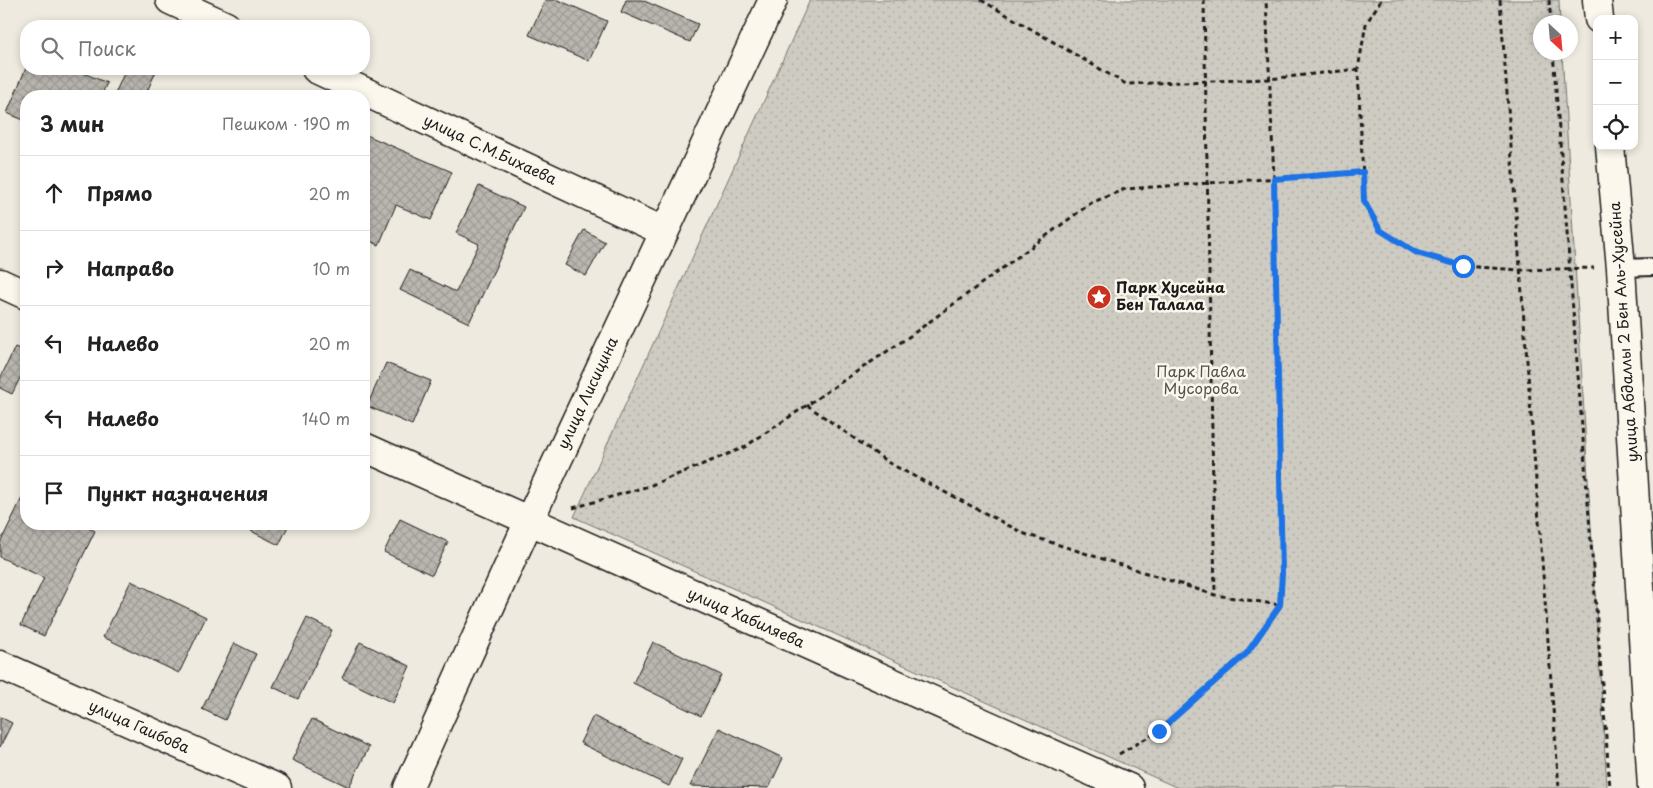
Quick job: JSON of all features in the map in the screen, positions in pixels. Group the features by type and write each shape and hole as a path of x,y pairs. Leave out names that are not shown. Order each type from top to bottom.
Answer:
{"street":[{"path":"170,0 213,20"},
{"name":"улица Лисицина","path":"408,788 529,521 773,0"},
{"path":"1597,0 1599,15"},
{"name":"улица С.М.Бихаева","path":"329,75 361,90"},
{"name":"улица С.М.Бихаева","path":"370,94 663,232"},
{"name":"улица Абдаллы 2 Бен Аль-Хусейна","path":"1610,150 1621,268 1652,788"},
{"path":"0,283 20,292"},
{"name":"улица Хабиляева","path":"370,450 1129,788"},
{"name":"улица Гаибова","path":"0,665 277,788"}],"lane":[{"path":"1621,268 1653,267"}],"path":[{"path":"981,0 1126,84 1269,79 1358,69"},
{"path":"1204,0 1216,595"},
{"path":"1090,771 1159,731 1247,653 1280,605 1282,564 1274,179 1266,0"},
{"path":"1381,0 1366,24 1358,69 1364,201 1380,230 1417,253 1463,266 1520,270 1621,268"},
{"path":"1500,0 1559,788"},
{"path":"1549,0 1550,15"},
{"path":"1554,60 1610,788"},
{"path":"567,510 649,486 743,448 910,336 1091,203 1125,188 1363,172"},
{"path":"807,405 890,463 1025,534 1216,595 1280,605"}],"green space":[{"name":"Парк Павла Мусорова","path":"810,0 1559,0 1560,15 1533,15 1533,60 1562,60 1607,788 1178,788 574,517"}],"building":[{"path":"545,0 558,0 607,21 589,61 529,35"},
{"path":"626,0 642,0 698,24 690,42 621,12"},
{"path":"23,75 88,75 107,83 104,90 20,90 20,118 7,113"},
{"path":"123,75 154,75 148,90 117,90"},
{"path":"370,137 452,172 431,220 396,205 379,245 370,241"},
{"path":"479,186 524,207 469,323 400,290 410,270 456,292 479,244 456,233"},
{"path":"584,230 605,242 586,276 565,265"},
{"path":"15,347 20,349 20,378 12,394 0,388 0,379"},
{"path":"386,363 431,381 412,425 370,407 370,399"},
{"path":"20,502 20,530 95,531 44,636 21,625 44,578 0,557 0,543"},
{"path":"400,519 448,542 432,575 384,552"},
{"path":"251,530 286,530 279,545"},
{"path":"131,581 206,617 179,673 103,637"},
{"path":"307,618 332,630 298,699 273,687"},
{"path":"360,642 410,666 393,703 342,678"},
{"path":"653,642 721,675 701,716 633,683"},
{"path":"234,643 256,654 225,720 202,709"},
{"path":"593,716 682,759 669,786 580,743"},
{"path":"0,717 12,723 0,747"},
{"path":"312,719 369,747 349,787 292,760"},
{"path":"719,728 783,758 769,788 690,786"}],"place":[{"name":"Парк Хусейна Бен Талала","path":"1099,297"}],"route":[{"path":"1159,731 1247,653 1280,605 1282,574 1274,179 1363,172 1364,201 1380,230 1417,253 1463,266"}]}
